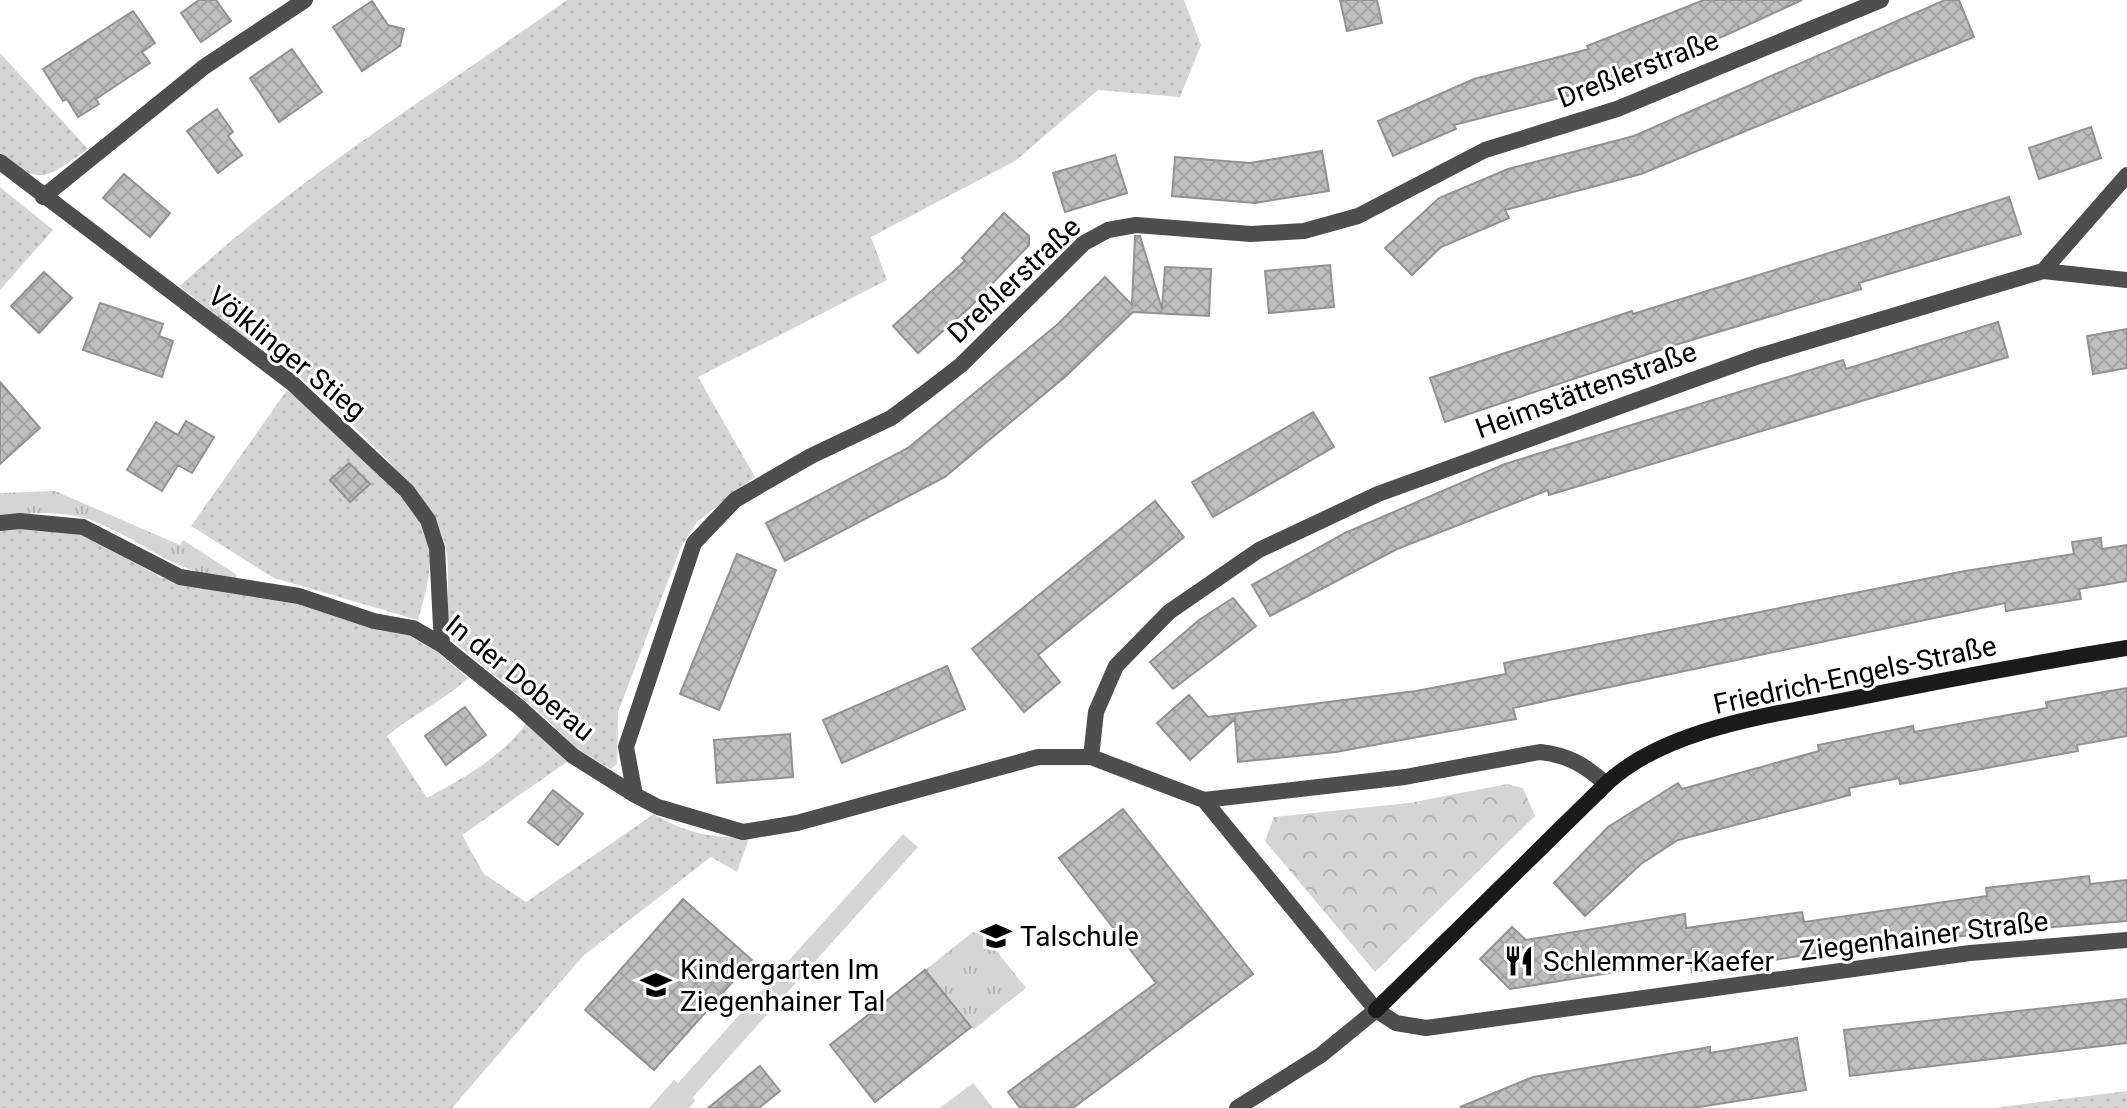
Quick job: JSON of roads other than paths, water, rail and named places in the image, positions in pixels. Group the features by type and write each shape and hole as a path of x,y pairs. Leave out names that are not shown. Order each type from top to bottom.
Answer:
{"street":[{"path":"43,197 204,67 305,0"},
{"name":"Dreßlerstraße","path":"626,747 694,543 735,500 811,456 891,418 926,392 961,365 1084,243 1108,230 1136,225 1251,234 1304,231 1358,216 1485,150 1617,109 1881,0"},
{"name":"Völklinger Stieg","path":"0,162 292,383 407,491 428,520 437,548 442,645"},
{"path":"2043,271 2127,175"},
{"path":"2043,271 2127,280"},
{"name":"Heimstättenstraße","path":"1091,757 1096,712 1116,666 1169,612 1259,550 1378,494 1756,357 2043,271"},
{"name":"In der Doberau","path":"0,523 20,521 83,527 180,577 299,596 374,621 413,628 442,645 519,707 573,756 635,795 658,807 743,832 797,823 1038,757 1091,757"},
{"name":"Friedrich-Engels-Straße","path":"1376,1010 1606,784 1640,757 1712,732 1975,673 2127,648"},
{"name":"In der Doberau","path":"626,747 635,795"},
{"path":"1091,757 1204,800 1405,777 1540,752 1560,754 1585,765 1606,784"},
{"path":"1204,800 1376,1010 1321,1055 1237,1108"},
{"name":"Ziegenhainer Straße","path":"1376,1010 1396,1023 1426,1028 1970,953 2127,940"}],"place":[{"name":"Talschule","path":"996,936"},
{"name":"Schlemmer-Kaefer","path":"1519,961"},
{"name":"Kindergarten Im Ziegenhainer Tal","path":"656,985"}]}
